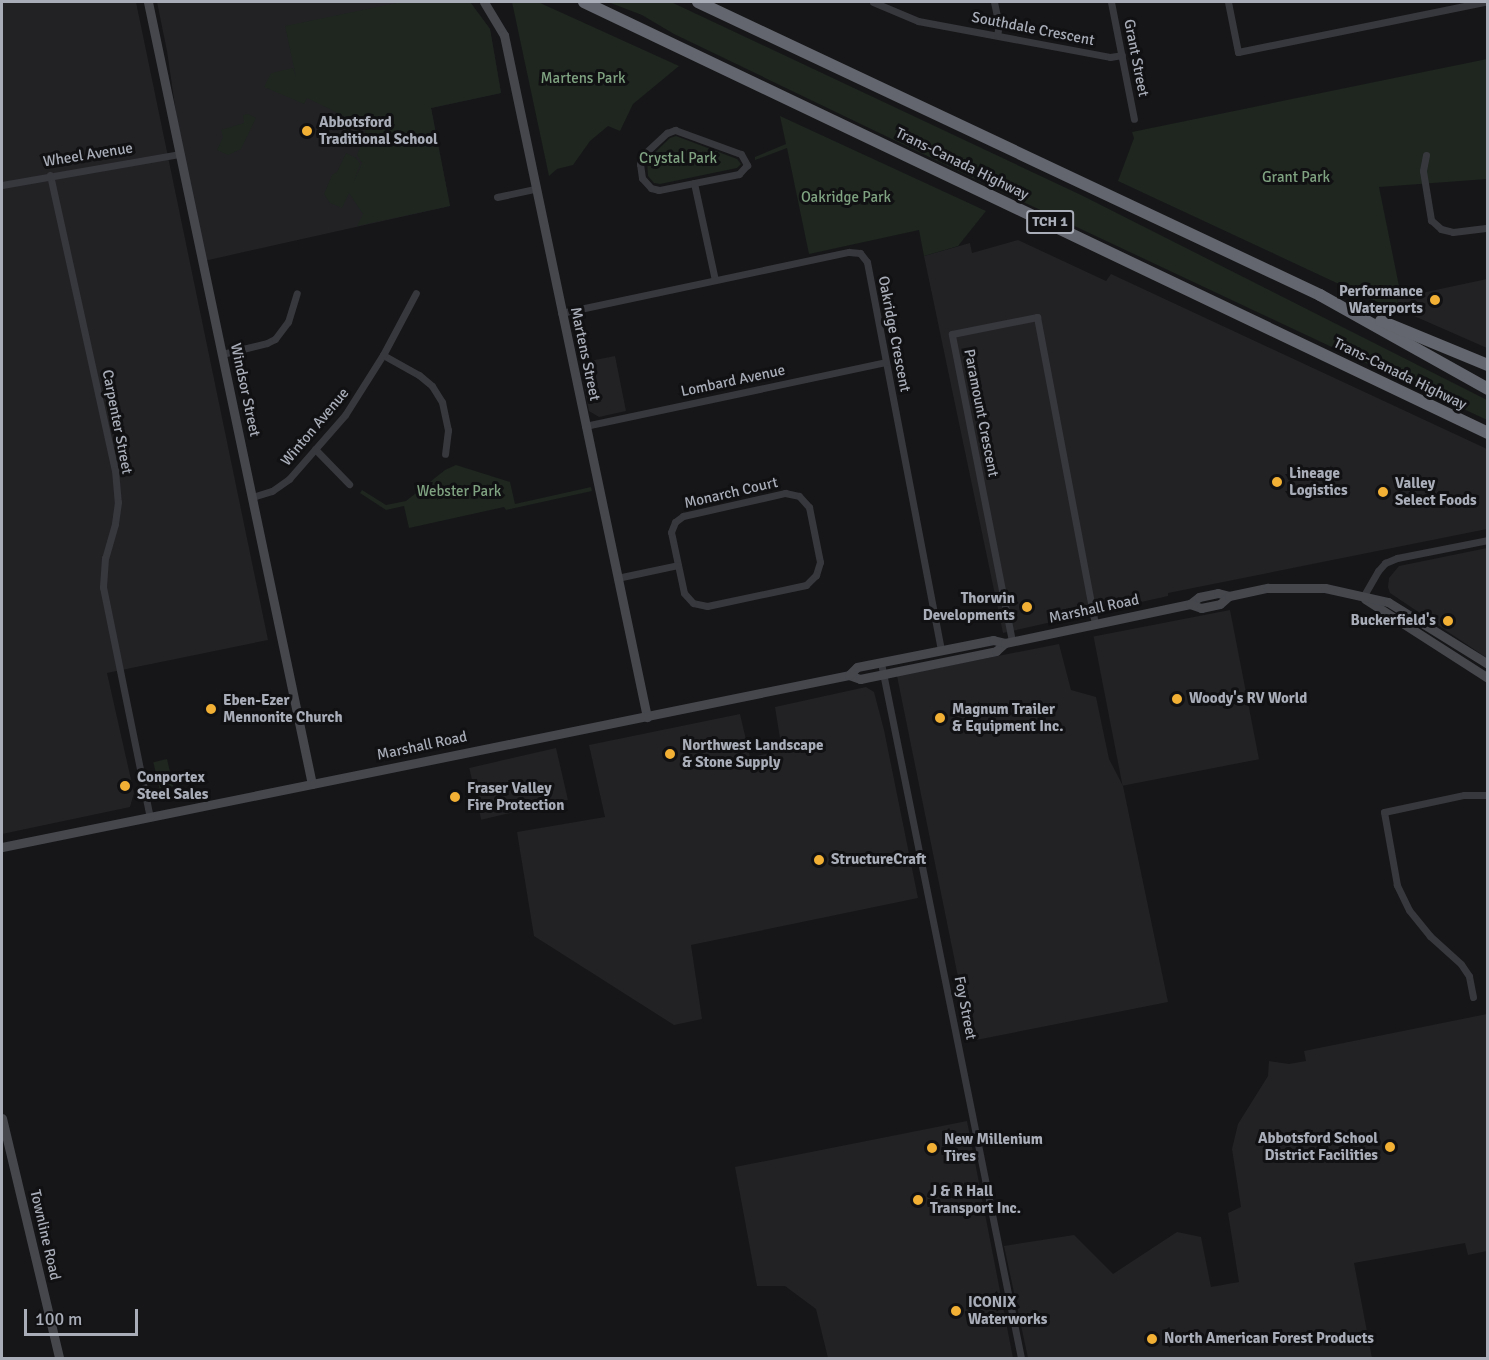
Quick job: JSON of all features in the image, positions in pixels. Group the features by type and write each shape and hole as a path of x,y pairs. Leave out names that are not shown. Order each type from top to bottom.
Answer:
{"highway":[{"name":"Trans-Canada Highway","path":"584,2 1488,433"},
{"name":"Trans-Canada Highway","path":"698,2 1320,295 1488,388"},
{"path":"1320,295 1488,365"}],"main road":[{"name":"Windsor Street","path":"148,2 312,784"},
{"name":"Martens Street","path":"484,2 504,35 647,717"},
{"name":"Marshall Road","path":"849,675 857,667 993,640 1008,642 1190,604 1199,597 1218,593 1229,596 1268,588 1298,586 1325,588 1388,602 1488,664"},
{"name":"Marshall Road","path":"1363,597 1488,678"},
{"path":"1402,623 1433,636 1456,650 1460,646"},
{"name":"Marshall Road","path":"2,847 849,675 860,679 996,651 1008,642"},
{"name":"Townline Road","path":"2,1118 59,1359"}],"street":[{"name":"Southdale Crescent","path":"873,2 918,21 1110,57 1122,55"},
{"path":"994,2 999,26 998,35"},
{"name":"Grant Street","path":"1111,2 1134,119"},
{"path":"1228,2 1238,52 1484,2"},
{"path":"675,130 741,154 745,159 747,165 739,174 694,183 659,190 651,188 642,178 642,156 667,133 675,130"},
{"name":"Wheel Avenue","path":"2,185 180,154"},
{"path":"1426,155 1423,171 1431,220 1441,229 1453,232 1488,228"},
{"name":"Carpenter Street","path":"50,175 115,470 117,502 115,524 105,558 103,587 150,818"},
{"path":"694,183 715,280"},
{"path":"497,197 536,189"},
{"name":"Oakridge Crescent","path":"561,313 849,252 860,253 867,262 941,651"},
{"path":"222,354 267,344 275,339 288,322 297,293"},
{"name":"Winton Avenue","path":"252,496 281,485 354,404 416,293"},
{"name":"Paramount Crescent","path":"1008,642 952,334 1037,317 1095,624"},
{"path":"383,355 419,375 432,386 442,402 448,430 445,454"},
{"name":"Lombard Avenue","path":"585,426 885,362"},
{"path":"315,449 349,484"},
{"name":"Monarch Court","path":"785,493 799,496 808,507 820,562 816,575 806,585 707,606 693,603 684,593 678,565 671,532 675,522 683,516 785,493"},
{"path":"1363,597 1385,563 1397,558 1488,540"},
{"path":"617,578 678,565"},
{"name":"Foy Street","path":"881,663 1021,1359"},
{"path":"1473,997 1469,976 1461,964 1430,936 1409,910 1397,885 1384,812 1464,795 1488,795"}],"shaded area":[{"path":"2,2 136,2 268,640 107,673 134,793 130,807 2,834"},
{"name":"Abbotsford Traditional School","path":"157,2 470,2 490,29 501,93 431,108 450,206 204,261 182,154 167,51"},
{"path":"1018,240 1106,281 1111,274 1487,449 1487,529 1168,593 1168,596 1003,633 924,256 970,243 972,253"},
{"path":"1487,279 1487,348 1398,309 1398,298"},
{"path":"615,356 626,411 599,417 589,411 580,363"},
{"name":"Buckerfield's","path":"1488,548 1487,658 1390,593 1388,587 1389,578 1399,566"},
{"name":"Woody's RV World","path":"1230,610 1259,759 1123,786 1094,637"},
{"path":"1059,644 1071,690 1096,697 1109,759 1123,786 1168,1002 971,1041 897,676"},
{"name":"StructureCraft","path":"866,687 874,692 884,730 918,898 691,945 702,1019 674,1025 534,936 517,832 605,817 589,745 740,714 750,757 782,751 775,707"},
{"path":"556,748 568,800 481,820 469,768"},
{"path":"1487,1014 1487,1251 1468,1255 1465,1243 1354,1263 1372,1358 1028,1358 1004,1246 1074,1235 1113,1274 1177,1232 1201,1237 1211,1287 1239,1282 1228,1213 1241,1207 1232,1149 1238,1124 1268,1076 1269,1061 1289,1064 1306,1061 1304,1051"},
{"path":"967,1121 1013,1358 828,1358 816,1309 785,1286 757,1286 735,1167"}],"green space":[{"path":"401,2 470,2 490,29 501,93 431,108 450,206 357,226 363,214 349,193 342,208 330,203 324,194 332,175 337,172 346,153 356,158 360,164 354,181 362,163 357,155 365,133 366,122 357,114 354,121 307,98 304,104 264,87 271,73 293,68 296,77 285,26"},
{"name":"Martens Park","path":"512,2 538,2 679,66 633,104 620,131 608,126 590,141 573,165 557,169 549,176"},
{"path":"608,2 671,2 1081,195 1487,400 1487,420 1000,191 674,34 642,15"},
{"name":"Grant Park","path":"1487,59 1487,179 1379,187 1401,296 1397,294 1399,312 1118,181 1134,138 1132,132"},
{"path":"248,114 256,118 241,149 228,155 217,150 223,137 221,130 244,123 243,115"},
{"name":"Oakridge Park","path":"780,116 986,211 958,246 924,256 919,230 809,254 787,148 755,160 755,157 786,144"},
{"name":"Crystal Park","path":"676,136 737,159 741,164 737,168 660,184 654,183 648,176 647,160 670,138"},
{"name":"Webster Park","path":"456,465 510,482 515,504 591,487 592,491 409,528 404,506 386,510 360,493 362,490 386,505 406,501 445,470"},
{"path":"167,759 173,786 160,789 153,762"}],"place":[{"name":"Abbotsford Traditional School","path":"307,131"},
{"name":"Performance Waterports","path":"1435,300"},
{"name":"Lineage Logistics","path":"1277,482"},
{"name":"Valley Select Foods","path":"1383,492"},
{"name":"Thorwin Developments","path":"1027,607"},
{"name":"Buckerfield's","path":"1448,621"},
{"name":"Woody's RV World","path":"1177,699"},
{"name":"Eben-Ezer Mennonite Church","path":"211,709"},
{"name":"Magnum Trailer & Equipment Inc.","path":"940,718"},
{"name":"Northwest Landscape & Stone Supply","path":"670,754"},
{"name":"Conportex Steel Sales","path":"125,786"},
{"name":"Fraser Valley Fire Protection","path":"455,797"},
{"name":"StructureCraft","path":"819,860"},
{"name":"Abbotsford School District Facilities","path":"1390,1147"},
{"name":"New Millenium Tires","path":"932,1148"},
{"name":"J & R Hall Transport Inc.","path":"918,1200"},
{"name":"ICONIX Waterworks","path":"956,1311"},
{"name":"North American Forest Products","path":"1152,1339"}]}
